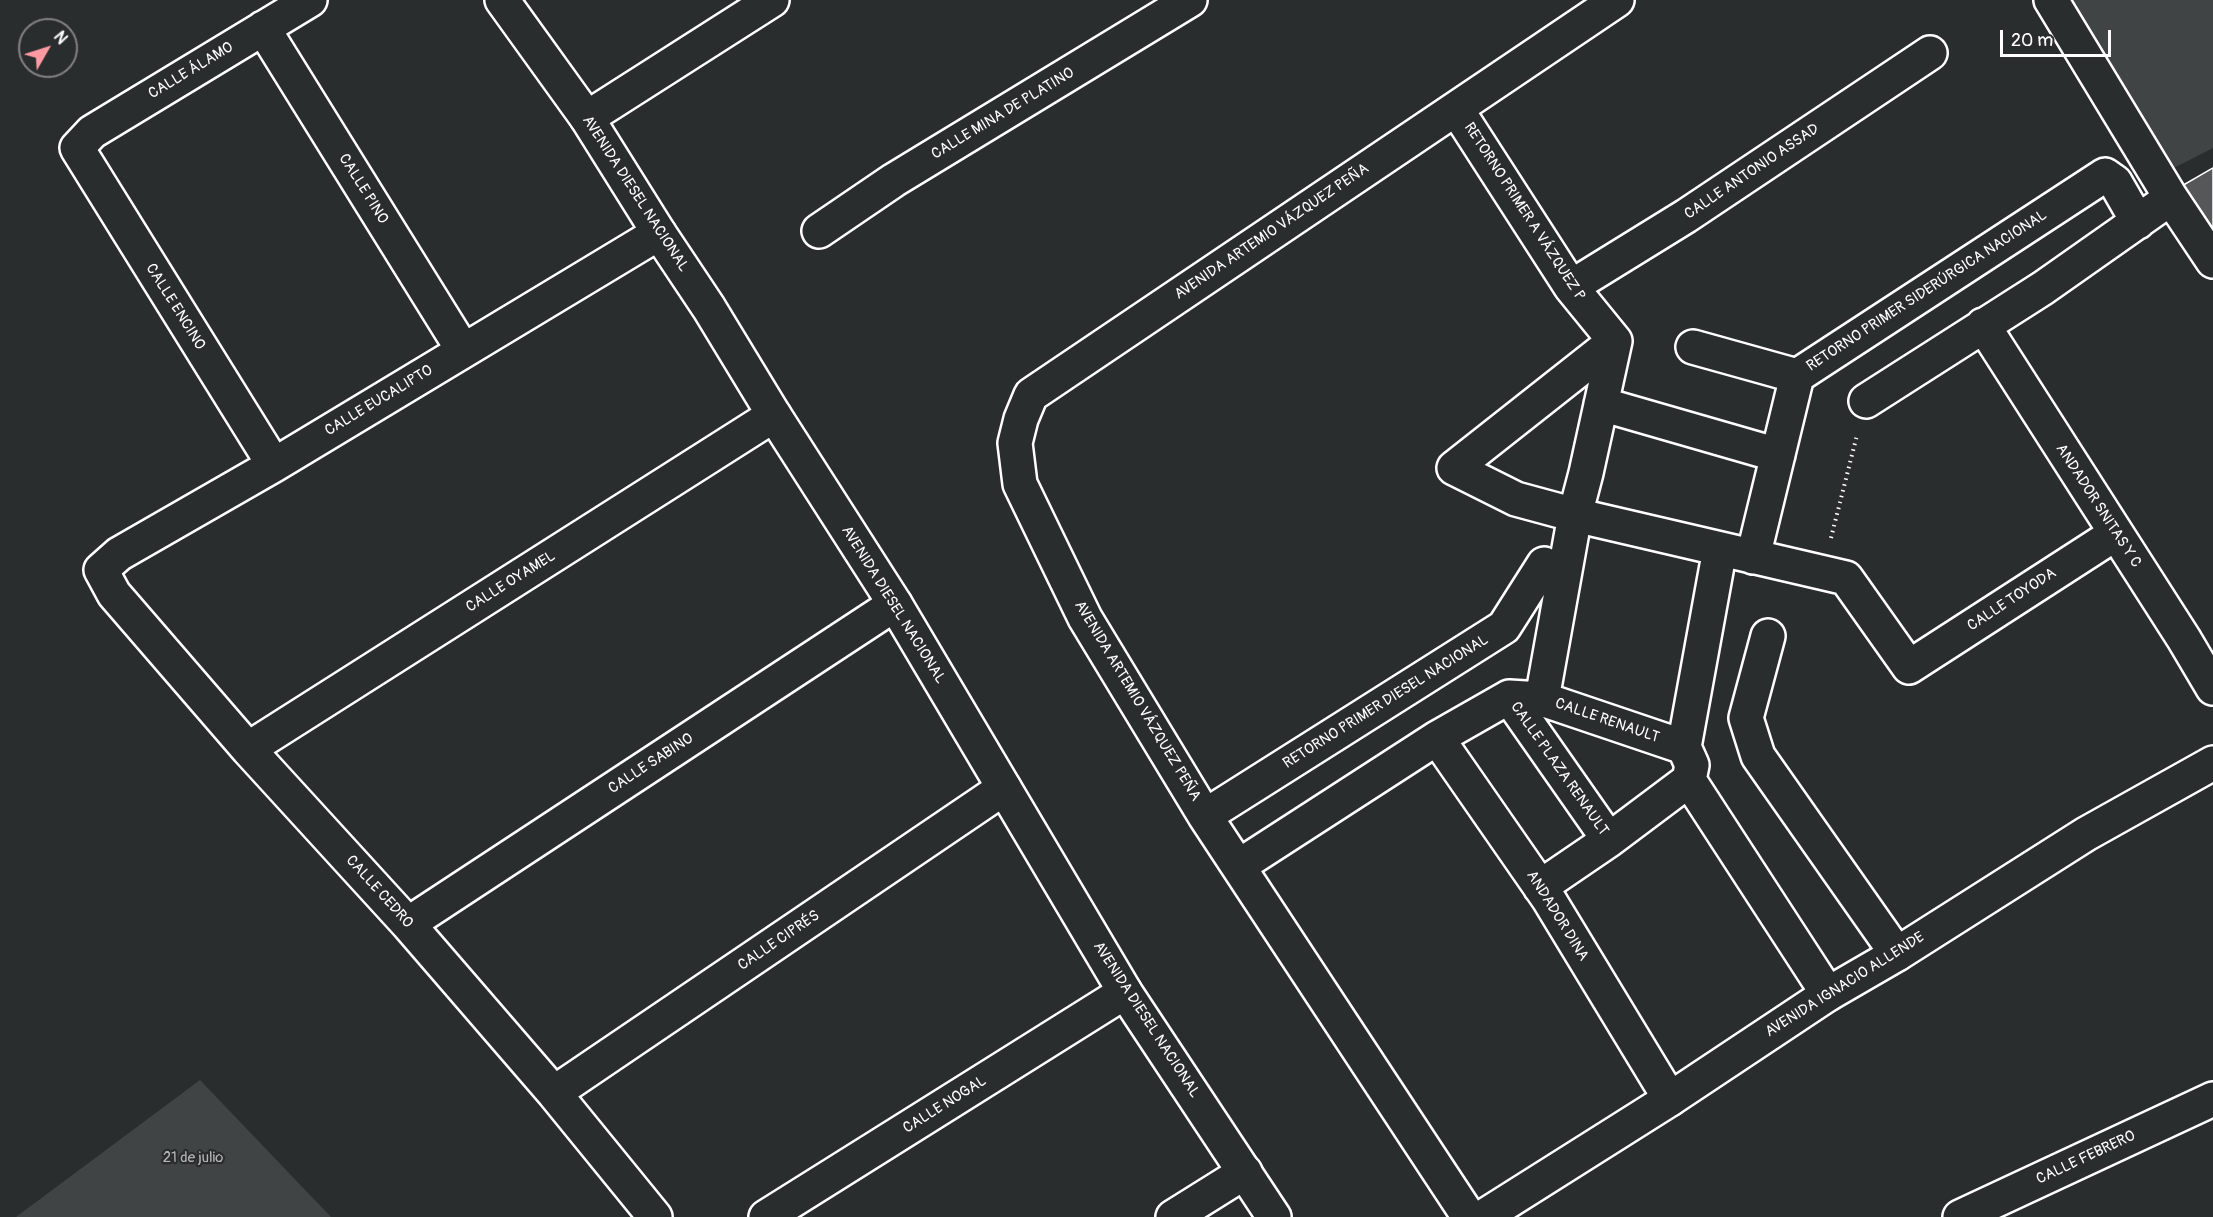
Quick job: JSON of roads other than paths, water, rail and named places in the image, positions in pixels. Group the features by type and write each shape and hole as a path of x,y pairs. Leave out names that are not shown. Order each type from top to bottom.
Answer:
{"street":[{"name":"CALLE ÁLAMO","path":"77,148 92,132 310,0"},
{"name":"AVENIDA DIESEL NACIONAL","path":"502,0 587,118 659,234 709,308 774,415 895,604 1125,992 1274,1217"},
{"path":"587,118 772,0"},
{"name":"CALLE MINA DE PLATINO","path":"819,231 894,180 1190,0"},
{"name":"AVENIDA ARTEMIO VÁZQUEZ PEÑA","path":"1469,1217 1205,816 1085,618 1020,484 1015,443 1021,418 1031,395 1617,0"},
{"path":"2051,0 2171,198 2213,261"},
{"name":"CALLE PINO","path":"263,28 463,350"},
{"name":"CALLE ANTONIO ASSAD","path":"1571,287 1686,216 1930,53"},
{"name":"RETORNO PRIMER A VÁZQUEZ P","path":"1457,110 1571,287 1615,341"},
{"name":"CALLE ENCINO","path":"77,148 274,465"},
{"name":"RETORNO PRIMER SIDERÚRGICA NACIONAL","path":"1753,557 1797,376 2105,176 2115,182 2138,222"},
{"path":"1866,401 2051,282 2171,198"},
{"name":"CALLE EUCALIPTO","path":"101,570 119,554 274,465 659,234"},
{"name":"ANDADOR SNITAS Y C","path":"1983,325 2213,688"},
{"path":"1542,699 1575,515 1615,341"},
{"path":"1615,341 1454,468 1516,499 1753,557"},
{"path":"1692,347 1797,376"},
{"path":"1601,404 1778,455"},
{"name":"CALLE OYAMEL","path":"248,749 774,415"},
{"name":"CALLE TOYODA","path":"1753,557 1834,576 1909,667 2115,534"},
{"path":"1720,549 1692,775 1828,994"},
{"name":"RETORNO PRIMER DIESEL NACIONAL","path":"1205,816 1504,627 1544,564"},
{"name":"CALLE CEDRO","path":"101,570 114,594 248,749 408,924 554,1094 655,1217"},
{"name":"CALLE SABINO","path":"408,924 895,604"},
{"path":"1768,636 1746,718 1758,756 1897,954"},
{"path":"1239,866 1437,738 1509,697"},
{"name":"CALLE RENAULT","path":"1509,697 1542,699 1692,775"},
{"name":"CALLE PLAZA RENAULT","path":"1509,697 1609,840"},
{"name":"ANDADOR DINA","path":"1437,738 1540,887 1670,1099"},
{"name":"AVENIDA IGNACIO ALLENDE","path":"1483,1217 1670,1099 1828,994 1897,954 2086,834 2210,773"},
{"path":"1540,887 1609,840 1692,775"},
{"name":"CALLE CIPRÉS","path":"554,1094 1004,788"},
{"name":"CALLE NOGAL","path":"766,1217 1125,992"},
{"name":"CALLE FEBRERO","path":"1960,1217 2213,1099"},
{"path":"1173,1217 1245,1173"}],"park label":[{"name":"21 de julio","path":"193,1158"}]}
